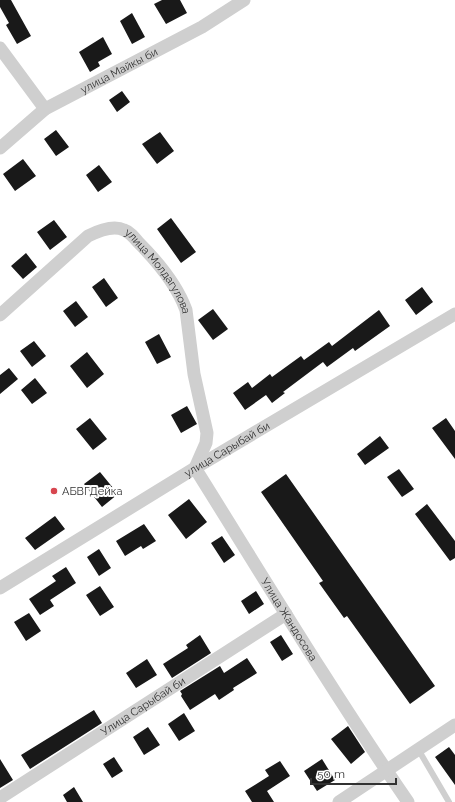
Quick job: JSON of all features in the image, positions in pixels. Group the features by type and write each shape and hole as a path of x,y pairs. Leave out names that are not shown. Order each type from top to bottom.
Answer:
{"street":[{"name":"улица Майкы би","path":"0,148 45,109 202,27 244,0"},
{"path":"0,48 45,109"},
{"name":"улица Молдагулова","path":"0,315 88,236 97,231 117,228 129,232 156,260 183,301 186,310 194,374 207,433 206,443 195,468"},
{"name":"улица Сарыбай би","path":"0,588 195,468 455,314"},
{"name":"Улица Жандосова","path":"195,468 286,614 408,802"},
{"name":"Улица Сарыбай би","path":"0,798 286,614"},
{"path":"339,802 455,725"}],"lane":[{"path":"418,749 448,802"}],"building":[{"path":"0,0 11,0 31,36 17,44 6,25 9,23 0,7"},
{"path":"162,0 180,0 187,13 166,24 154,4"},
{"path":"132,13 145,37 132,44 120,21"},
{"path":"103,37 112,54 98,62 100,66 90,72 79,52"},
{"path":"122,91 130,102 117,112 109,100"},
{"path":"56,130 69,147 56,156 44,139"},
{"path":"160,132 174,151 157,164 142,144"},
{"path":"23,159 36,176 15,191 3,174"},
{"path":"99,165 112,182 98,192 86,175"},
{"path":"171,218 196,252 181,263 157,229"},
{"path":"54,220 67,237 50,250 37,232"},
{"path":"26,253 37,267 23,279 11,266"},
{"path":"104,278 118,298 106,307 92,287"},
{"path":"422,287 433,302 416,315 405,300"},
{"path":"76,301 88,317 75,327 63,311"},
{"path":"213,309 228,329 213,340 198,320"},
{"path":"379,310 390,326 355,351 353,348 327,367 323,362 283,392 285,393 272,403 266,395 245,410 233,393 248,382 252,388 270,374 272,377 301,356 304,360 329,342 332,346"},
{"path":"159,334 171,357 157,364 145,342"},
{"path":"34,341 46,356 32,367 20,351"},
{"path":"87,352 104,374 87,388 70,366"},
{"path":"9,368 18,379 0,394 0,375"},
{"path":"35,378 47,393 32,404 21,390"},
{"path":"187,406 197,424 181,433 171,415"},
{"path":"90,418 107,439 93,450 76,429"},
{"path":"446,418 455,431 455,459 432,428"},
{"path":"380,436 389,448 365,465 357,454"},
{"path":"399,469 414,489 402,497 387,477"},
{"path":"100,472 118,494 102,507 84,484"},
{"path":"286,474 435,686 410,704 347,616 344,618 319,583 323,581 261,492"},
{"path":"189,499 207,522 186,539 168,515"},
{"path":"427,504 455,541 455,558 450,561 415,514"},
{"path":"55,516 65,529 35,550 25,538"},
{"path":"144,524 156,541 143,549 141,546 125,556 116,541"},
{"path":"222,536 235,555 224,563 211,543"},
{"path":"99,549 111,568 99,576 87,557"},
{"path":"66,567 76,583 50,600 54,606 40,615 29,599 56,581 52,576"},
{"path":"100,586 114,607 100,616 86,595"},
{"path":"256,591 264,604 249,614 241,601"},
{"path":"29,613 41,631 26,641 14,622"},
{"path":"200,635 211,653 172,678 163,664 188,648 186,645"},
{"path":"281,635 293,654 282,661 270,642"},
{"path":"247,658 257,673 233,688 234,690 219,700 215,694 190,710 181,696 182,694 180,691 220,666 224,673"},
{"path":"147,659 157,675 136,688 126,673"},
{"path":"94,710 102,723 30,769 21,755"},
{"path":"184,713 195,731 179,741 168,724"},
{"path":"348,726 365,752 351,764 331,739"},
{"path":"148,727 160,745 144,755 133,737"},
{"path":"449,747 455,755 455,785 435,757"},
{"path":"114,757 123,771 112,778 103,764"},
{"path":"0,759 13,780 0,788"},
{"path":"322,759 335,780 317,791 304,771"},
{"path":"280,761 290,776 267,791 274,802 252,802 245,791 269,776 265,770"},
{"path":"74,787 83,802 67,802 63,795"}],"place":[{"name":"АБВГДейка","path":"54,491"}]}
